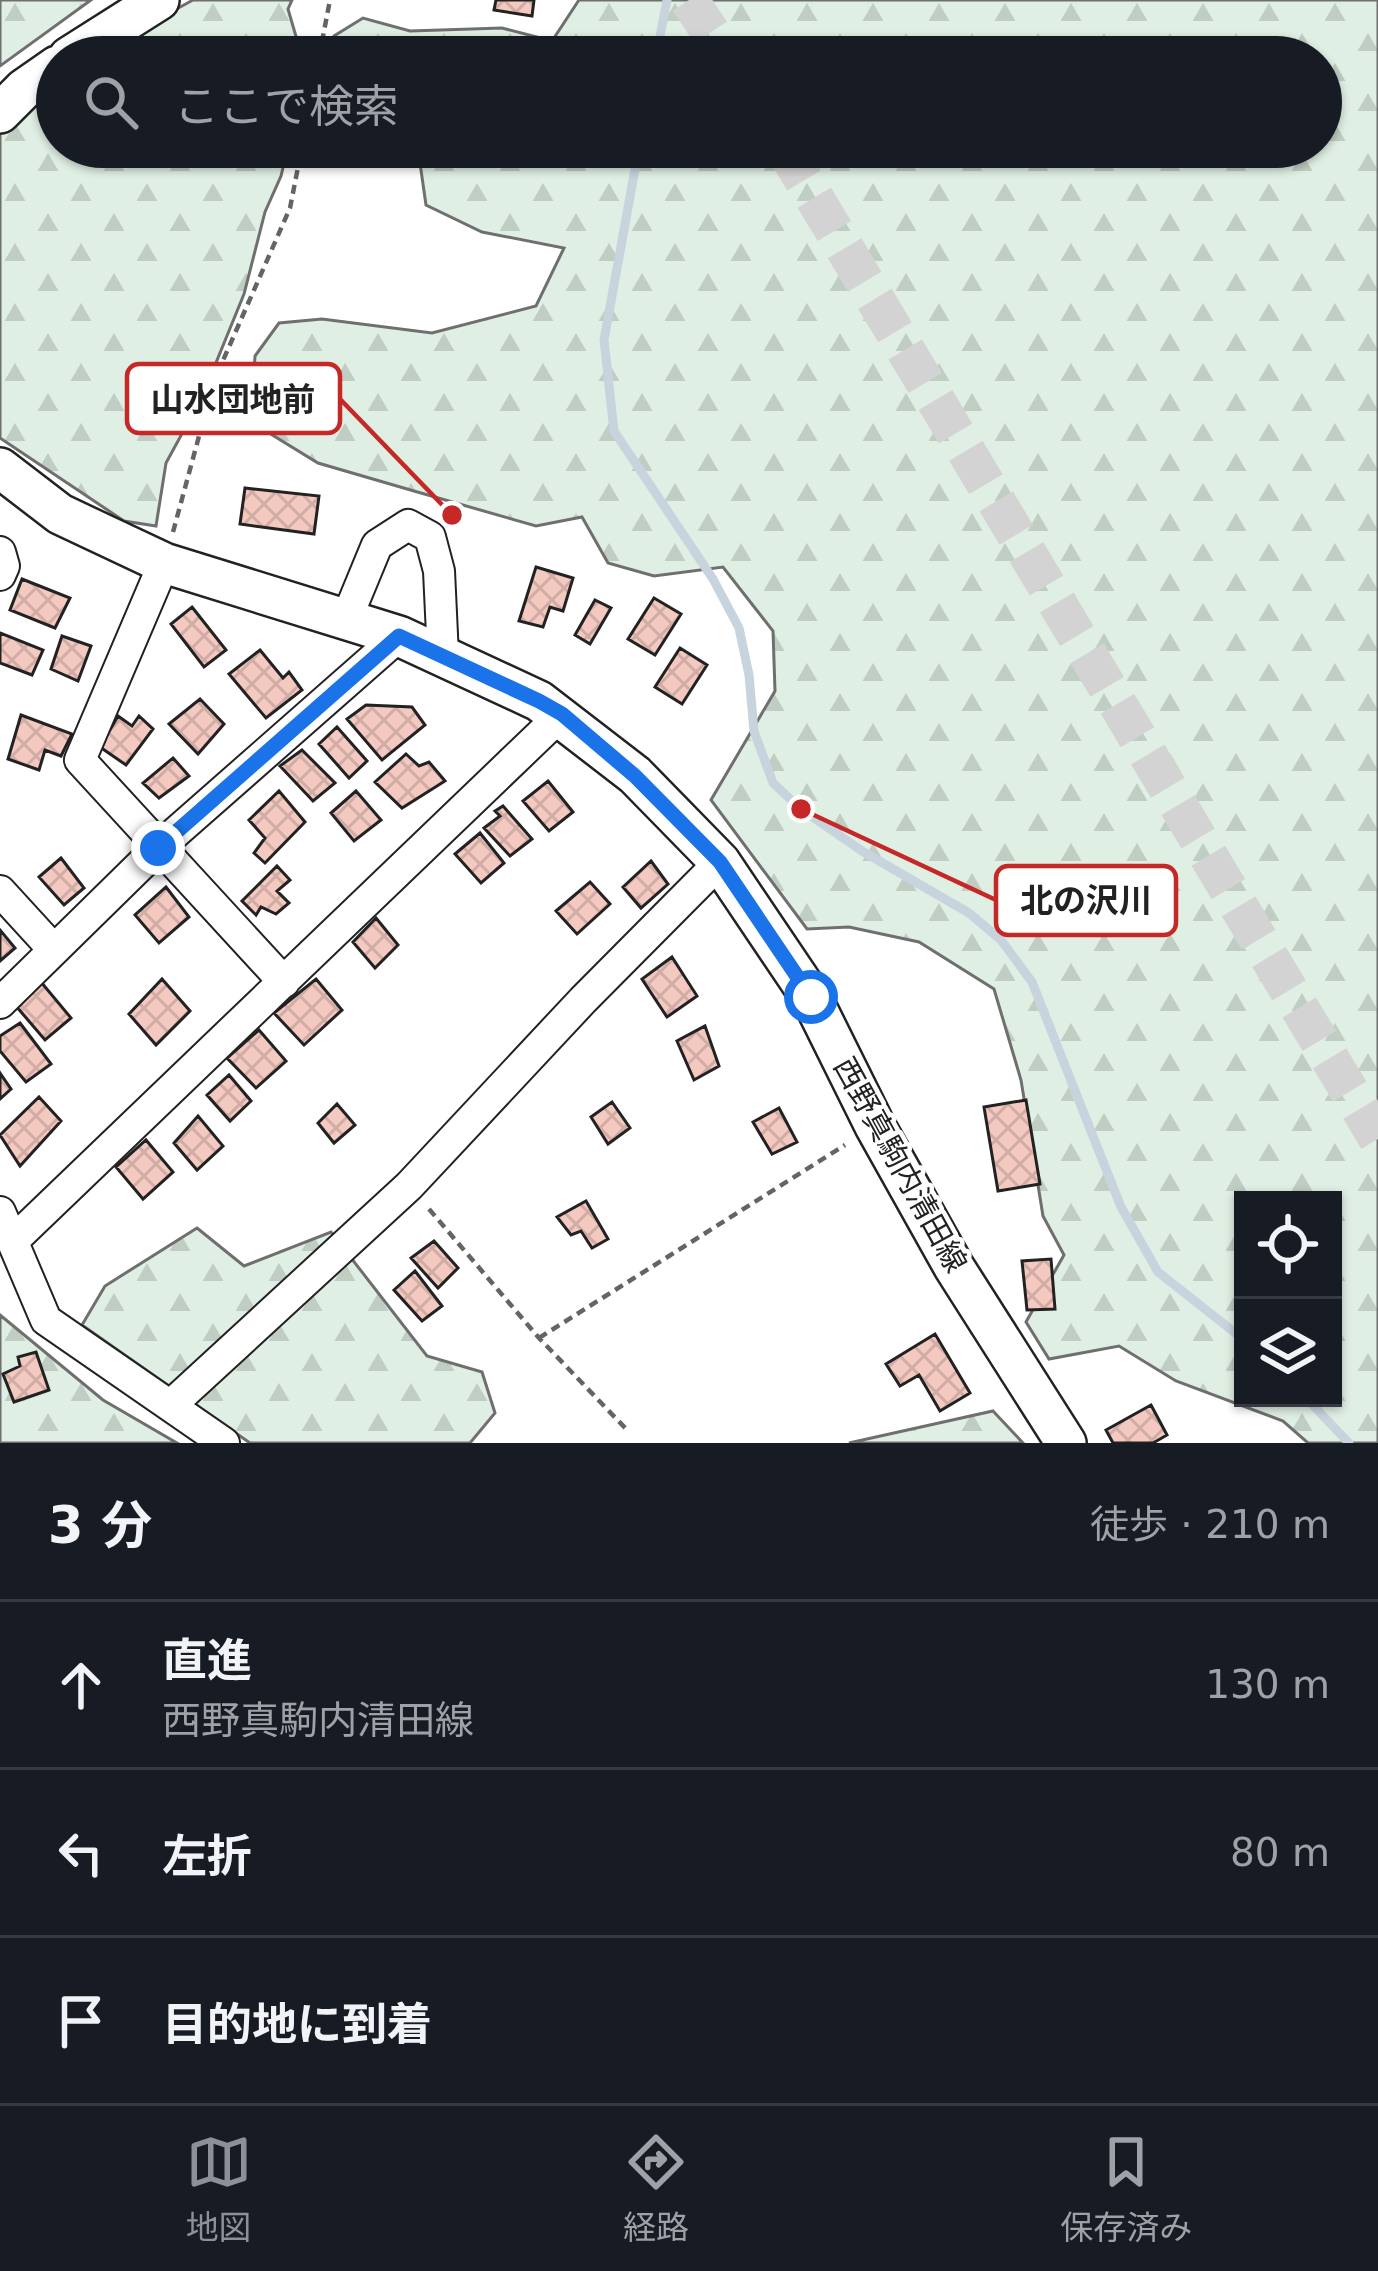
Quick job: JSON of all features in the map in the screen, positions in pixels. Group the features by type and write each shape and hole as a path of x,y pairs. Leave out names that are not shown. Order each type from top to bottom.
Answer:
{"main road":[{"path":"102,36 159,0"},
{"path":"0,113 36,80"},
{"name":"西野真駒内清田線","path":"0,468 60,514 164,563 399,636 443,656 562,714 635,776 720,862 811,997 875,1126 954,1267 1066,1443"}],"street":[{"path":"346,620 376,545 408,525 430,537 437,557 443,656"},
{"path":"0,552 4,566 0,575"},
{"path":"164,563 80,760 284,982"},
{"path":"0,1003 158,848 399,636"},
{"path":"224,1443 46,1320 8,1226 284,982 562,714"},
{"path":"170,1405 409,1186 720,862"},
{"path":"0,891 54,950"}],"path":[{"path":"324,36 330,0"},
{"path":"164,563 214,381 290,208 298,168"},
{"path":"539,1338 875,1126"},
{"path":"409,1186 539,1338 629,1432"}],"green space":[{"path":"0,0 91,0 36,36 0,66"},
{"path":"193,0 292,0 288,9 296,36 127,36"},
{"path":"579,0 1378,0 1378,1443 1308,1443 1283,1421 1246,1407 1342,1407 1342,1191 1234,1191 1234,1403 1176,1381 1119,1346 1049,1359 1026,1322 1064,1255 1043,1216 1021,1080 994,989 919,942 849,927 807,929 711,800 775,691 773,631 723,567 654,576 608,563 582,517 536,526 414,491 318,463 251,422 255,356 279,323 322,319 432,333 536,306 564,248 482,232 426,205 421,168 1342,168 1342,36 555,36"},
{"path":"363,18 410,31 502,28 533,36 334,36"},
{"path":"36,98 36,168 283,168 265,212 244,294 202,397 166,463 156,526 124,521 0,438 0,128"},
{"path":"197,1228 244,1266 331,1232 427,1356 482,1372 495,1413 470,1443 250,1443 82,1325 105,1286"},
{"path":"0,1315 103,1400 177,1443 0,1443"},
{"path":"993,1411 1023,1443 849,1443"}],"building":[{"path":"496,0 534,0 532,16 494,10"},
{"path":"245,488 319,496 314,534 240,524"},
{"path":"536,567 573,578 563,611 550,607 543,627 519,621"},
{"path":"22,579 70,598 55,628 10,610"},
{"path":"654,598 681,614 655,655 628,639"},
{"path":"595,600 611,608 590,644 575,635"},
{"path":"192,607 226,650 204,667 171,624"},
{"path":"0,633 43,650 32,675 0,663"},
{"path":"62,636 91,646 78,681 51,669"},
{"path":"680,648 707,665 682,704 655,687"},
{"path":"260,650 283,678 289,672 302,690 266,718 229,674"},
{"path":"200,699 224,724 198,754 169,724"},
{"path":"366,705 412,707 425,725 382,760 347,719"},
{"path":"21,715 72,734 61,756 45,750 39,770 8,759"},
{"path":"118,716 132,726 139,716 153,729 126,765 100,747"},
{"path":"337,727 367,761 349,778 319,744"},
{"path":"302,750 335,783 313,801 280,766"},
{"path":"406,754 419,766 429,762 445,781 402,808 375,782"},
{"path":"173,758 189,776 159,798 143,783"},
{"path":"548,781 573,812 549,831 523,801"},
{"path":"279,791 305,822 265,863 254,853 265,838 249,820"},
{"path":"356,791 381,820 354,841 331,813"},
{"path":"503,806 532,839 510,856 484,828 500,816 495,811"},
{"path":"480,833 504,863 481,883 455,854"},
{"path":"61,858 84,888 64,905 39,877"},
{"path":"651,861 668,884 641,908 623,887"},
{"path":"277,866 290,880 277,891 289,903 276,914 261,907 256,915 242,901"},
{"path":"590,882 610,904 577,934 556,911"},
{"path":"166,887 189,917 159,943 135,915"},
{"path":"376,918 398,945 375,968 353,942"},
{"path":"0,930 15,948 0,961"},
{"path":"672,957 697,996 667,1017 642,979"},
{"path":"162,979 190,1011 156,1045 129,1014"},
{"path":"316,979 342,1010 304,1045 274,1013"},
{"path":"41,982 71,1018 45,1040 16,1006"},
{"path":"20,1023 51,1064 26,1082 0,1051 0,1036"},
{"path":"705,1026 719,1066 694,1080 677,1041"},
{"path":"259,1030 286,1061 256,1088 227,1058"},
{"path":"0,1073 11,1089 0,1099"},
{"path":"229,1075 251,1101 230,1121 207,1095"},
{"path":"39,1097 61,1121 20,1166 0,1135"},
{"path":"1026,1100 1040,1184 998,1191 984,1107"},
{"path":"612,1102 630,1128 608,1144 591,1117"},
{"path":"337,1104 355,1125 334,1143 318,1123"},
{"path":"779,1108 797,1142 772,1154 753,1122"},
{"path":"198,1116 223,1146 197,1170 174,1143"},
{"path":"146,1140 173,1172 143,1199 116,1167"},
{"path":"586,1201 608,1239 592,1248 581,1231 571,1235 557,1217"},
{"path":"434,1241 458,1268 438,1288 411,1258"},
{"path":"1051,1259 1055,1309 1027,1310 1022,1261"},
{"path":"415,1271 442,1306 422,1321 394,1290"},
{"path":"935,1334 970,1393 940,1411 919,1375 900,1386 886,1364"},
{"path":"36,1352 49,1390 14,1402 3,1374 20,1366 18,1357"},
{"path":"1151,1405 1167,1435 1153,1443 1113,1443 1106,1430"}],"waterway":[{"path":"660,36 667,0"},
{"path":"635,168 604,340 614,431 713,579 739,628 754,731 773,783 801,809 862,851 969,913 1001,940 1032,982 1121,1207 1158,1272 1234,1332"},
{"path":"1315,1407 1349,1443"}],"tunnel":[{"path":"689,0 713,36"},
{"path":"797,168 1378,1139"}],"place":[{"name":"山水団地前","path":"452,515"},
{"name":"北の沢川","path":"801,809"}],"route":[{"path":"158,848 399,636 562,714 635,776 720,862 811,997"}]}
